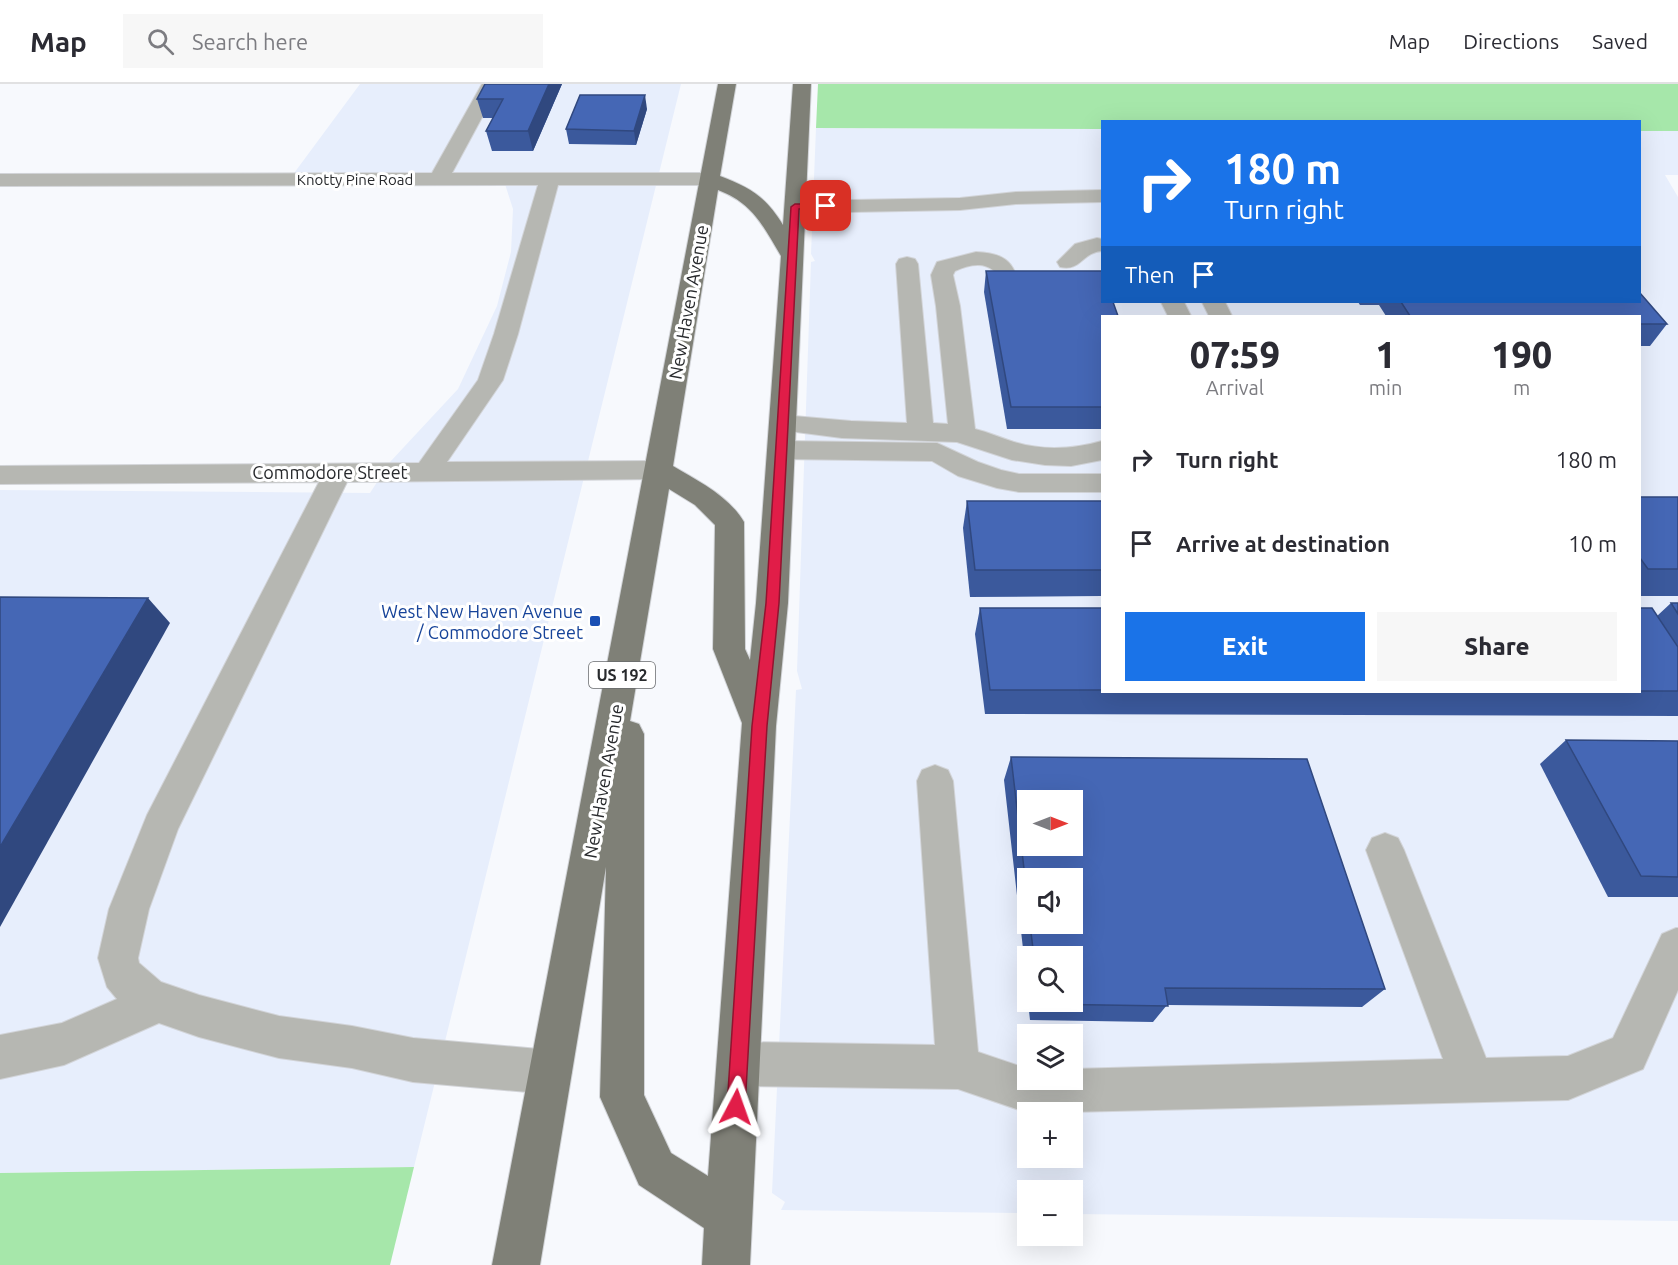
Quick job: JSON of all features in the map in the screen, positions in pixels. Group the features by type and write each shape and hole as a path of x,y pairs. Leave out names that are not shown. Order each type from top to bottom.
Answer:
{"main road":[{"name":"New Haven Avenue","path":"516,1265 727,84"},
{"path":"726,1265 759,726 772,603 802,84"},
{"path":"709,179 740,191 763,209 792,256"},
{"path":"659,470 705,498 730,522 729,649 759,726"},
{"path":"629,636 622,1097 655,1169 729,1216"}],"street":[{"path":"439,179 490,85"},
{"path":"427,471 490,380 506,334 550,179"},
{"name":"Knotty Pine Road","path":"0,180 709,179"},
{"path":"795,207 960,204 1016,198 1101,196"},
{"path":"1101,245 1077,251 1070,272 1101,257"},
{"path":"962,435 948,306 942,275 945,267 956,262 981,259 997,263 1005,270 1010,292"},
{"path":"907,264 921,432"},
{"path":"782,436 809,423 835,429 962,435 989,441 1027,434 1036,442 1074,456 1101,450"},
{"path":"782,436 937,452 968,469 997,479 1019,483 1101,483"},
{"name":"Commodore Street","path":"0,475 659,470"},
{"path":"338,472 160,827 129,909 118,958 121,973 142,995 158,1002 199,1016 279,1036 352,1047 413,1060 550,1072"},
{"path":"935,781 958,1067"},
{"path":"1385,850 1473,1079"},
{"path":"739,1064 958,1067 1029,1092 1568,1078 1628,1054 1676,948 1678,948"},
{"path":"0,1057 64,1044 158,1002"}],"shaded area":[{"path":"360,84 681,84 414,1167 0,1173 0,490 370,493 390,462 458,389 497,306 511,252 513,209 505,184 286,184"},
{"path":"816,128 1101,129 1101,303 1641,303 1641,131 1678,131 1678,175 1665,175 1678,197 1678,1221 1083,1214 1083,1180 1017,1180 1017,1213 781,1210 785,1202 772,1193 796,690 802,689 797,671 811,262 815,261 811,254"}],"green space":[{"path":"818,84 1678,84 1678,131 1641,131 1641,120 1101,120 1101,129 816,128"},
{"path":"414,1167 390,1265 0,1265 0,1173"}],"building":[{"path":"485,84 549,84 528,131 486,131 503,99 477,99"},
{"path":"580,95 645,95 634,131 566,129"},
{"path":"986,271 1101,271 1101,303 1113,303 1118,315 1101,315 1101,407 1011,407"},
{"path":"1641,294 1667,324 1641,324 1641,315 1409,315 1402,303 1641,303"},
{"path":"1641,497 1678,497 1678,569 1648,569 1641,559"},
{"path":"967,501 1101,501 1101,570 975,570"},
{"path":"0,597 148,598 0,847"},
{"path":"1671,603 1678,603 1678,614"},
{"path":"980,608 1101,608 1101,690 990,690"},
{"path":"1641,608 1652,608 1678,647 1678,691 1641,691"},
{"path":"1566,740 1678,741 1678,877 1641,876"},
{"path":"1011,757 1307,759 1385,989 1165,988 1168,1006 1083,1005 1083,946 1033,946 1031,934 1083,934 1083,868 1024,868 1023,856 1083,856 1083,790 1017,790 1017,809"}],"place":[{"name":"West New Haven Avenue / Commodore Street","path":"595,621"}],"route":[{"path":"736,1107 759,726 772,603 795,207 826,206"}]}
